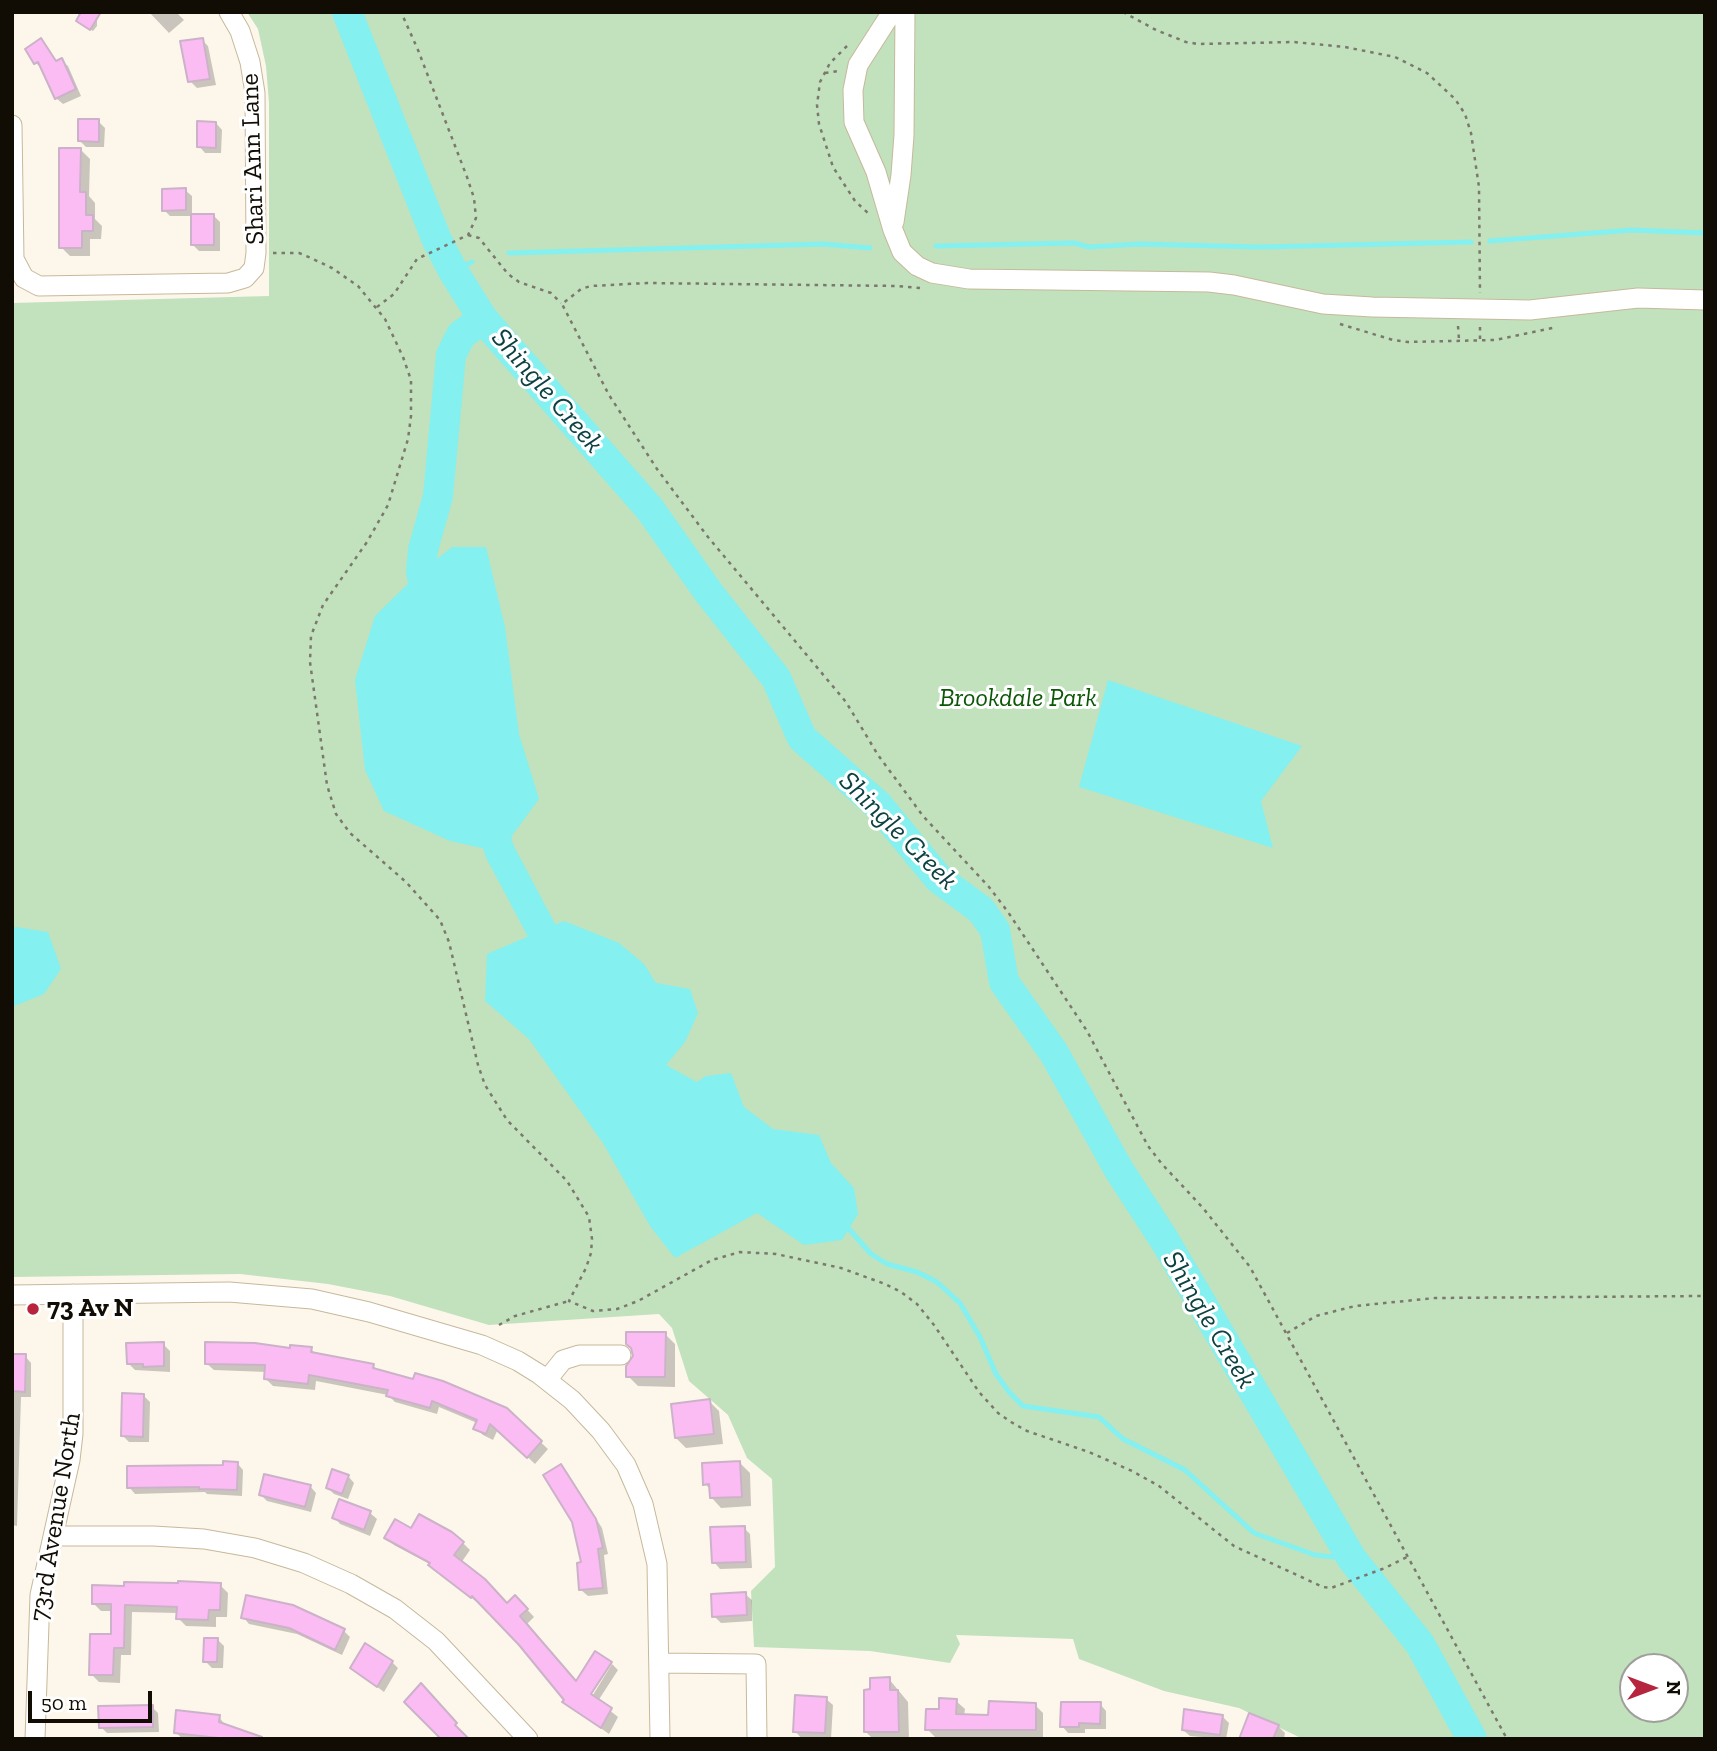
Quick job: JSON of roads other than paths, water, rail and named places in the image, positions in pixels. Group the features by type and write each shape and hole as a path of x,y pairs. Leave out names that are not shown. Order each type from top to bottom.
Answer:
{"street":[{"name":"Shari Ann Lane","path":"12,125 14,259 24,278 39,286 229,283 245,278 255,260 255,93 250,61 240,31 229,12"},
{"path":"892,12 860,59 855,75 852,106 854,122 882,188 902,252 909,260 932,273 951,278 1209,282 1323,304 1372,307 1530,310 1638,299 1705,300"},
{"path":"893,230 903,148 905,12"},
{"path":"873,42 889,40 905,50"},
{"path":"870,158 888,162 896,158 903,148"},
{"path":"12,1295 229,1292 312,1299 369,1312 482,1345 518,1361 547,1380 572,1400 601,1431 626,1465 649,1524 657,1564 660,1739"},
{"name":"73rd Avenue North","path":"35,1739 40,1595 70,1460 73,1434 73,1294"},
{"path":"547,1380 563,1360 579,1355 621,1355"},
{"path":"53,1536 204,1539 255,1548 304,1563 351,1584 395,1609 436,1641 528,1739"},
{"path":"660,1664 756,1664 757,1739"}],"water":[{"path":"452,547 486,547 505,627 519,734 539,799 500,852 450,841 384,811 365,770 355,680 375,616 415,577"},
{"path":"1108,680 1302,746 1261,801 1273,848 1079,787"},
{"path":"564,921 619,943 644,964 656,983 690,989 698,1013 685,1042 666,1065 697,1082 706,1076 731,1073 744,1107 773,1129 819,1135 831,1163 854,1188 858,1214 842,1240 804,1245 757,1213 675,1258 650,1226 603,1143 529,1039 485,1001 487,954"},
{"path":"16,927 48,932 61,969 44,994 12,1007 12,929"}],"waterway":[{"name":"Shingle Creek","path":"347,12 436,238 483,319 649,508 709,593 776,678 802,738 878,805 939,879 981,910 995,930 1004,982 1054,1053 1119,1170 1165,1241 1352,1559 1420,1644 1472,1739"},
{"path":"1490,241 1632,230 1705,233"},
{"path":"936,246 1074,243 1089,247 1138,244 1261,247 1471,242"},
{"path":"509,253 823,244 870,248"},
{"path":"453,271 472,262"},
{"path":"429,613 421,572 423,550 438,496 451,355 461,335 483,319"},
{"path":"488,814 500,852 560,965"},
{"path":"849,1229 871,1254 887,1264 917,1272 937,1282 960,1303 980,1337 996,1374 1023,1406 1099,1417 1123,1439 1185,1470 1254,1533 1315,1555 1352,1559"}],"place":[{"name":"73 Av N","path":"33,1309"}],"park label":[{"name":"Brookdale Park","path":"1018,699"}]}
